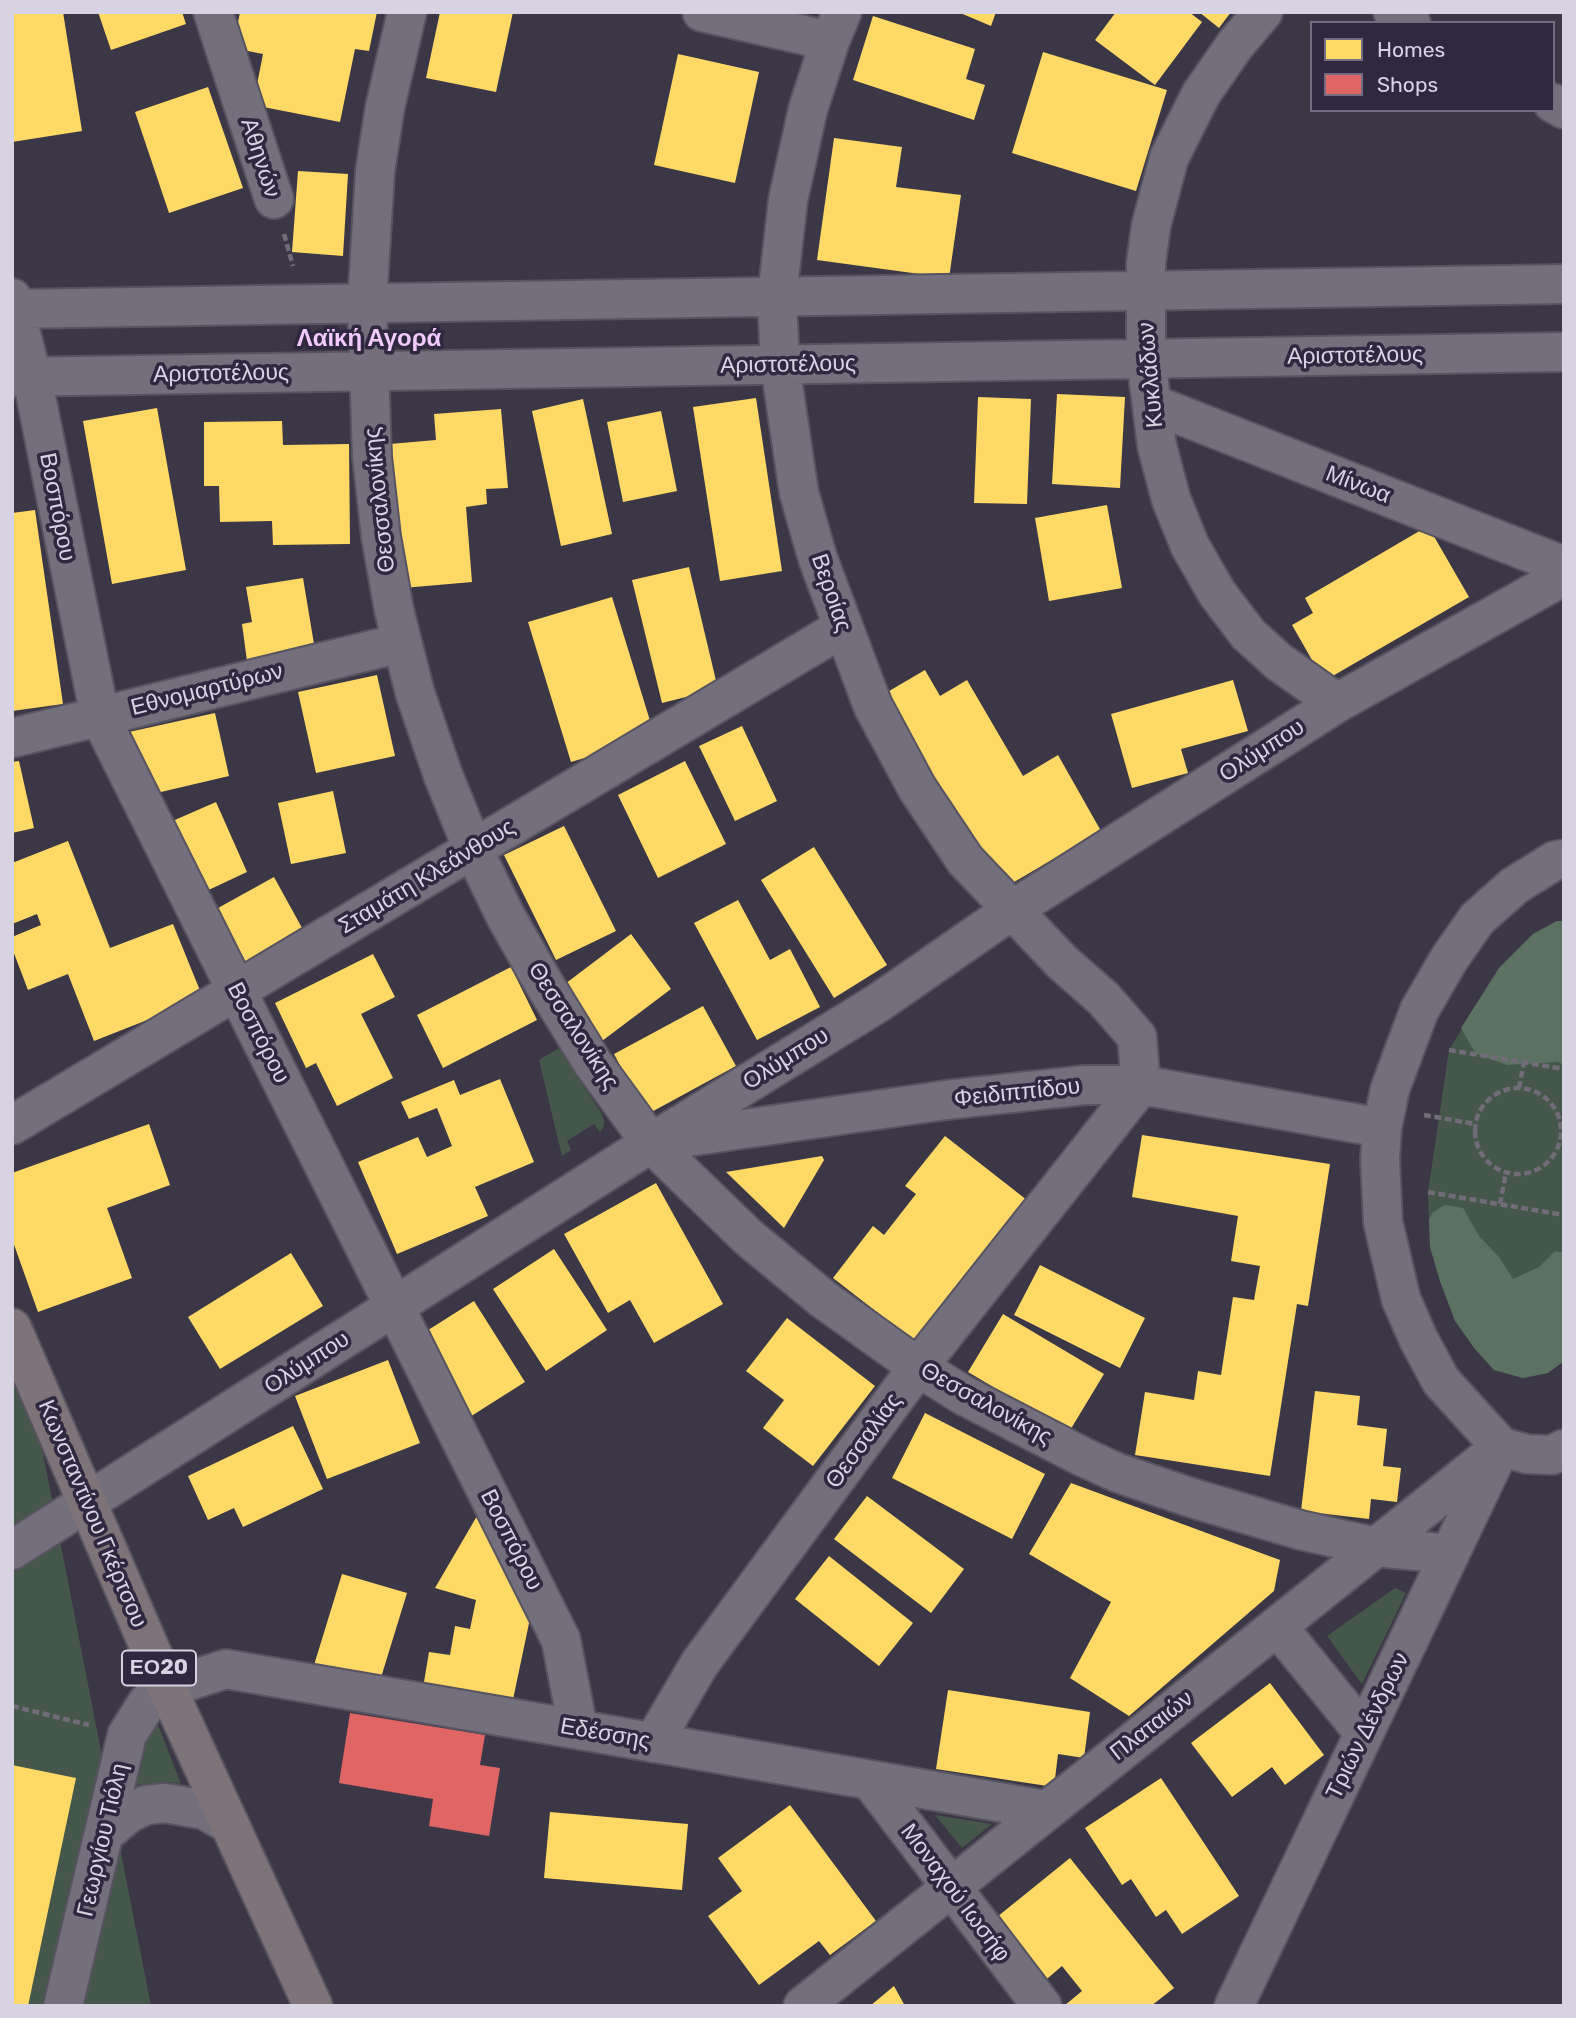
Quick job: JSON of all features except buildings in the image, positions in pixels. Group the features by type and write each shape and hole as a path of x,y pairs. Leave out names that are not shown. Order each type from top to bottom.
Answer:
{"main road":[{"name":"Κωνσταντίνου Γκέρτσου","path":"12,1328 167,1688 313,2006"}],"street":[{"name":"Αθηνών","path":"213,12 274,199"},
{"name":"Θεσσαλονίκης","path":"407,12 384,107 375,172 367,304 372,457 381,537 401,643 443,775 473,849 506,918 592,1062 651,1143 748,1237 823,1299 918,1367 1023,1427 1118,1473 1274,1522 1376,1547 1450,1554"},
{"path":"702,12 836,27"},
{"name":"Κυκλάδων","path":"1263,12 1235,45 1201,94 1169,158 1151,226 1146,291 1146,359 1157,446 1171,499 1190,546 1217,593 1248,634 1279,662 1337,703"},
{"name":"Βεροίας","path":"836,27 808,110 788,200 777,297 780,365 799,493 818,559 873,706 917,788 965,860 1062,962 1104,999 1137,1037 1141,1084"},
{"path":"13,306 303,305 1564,284"},
{"name":"Βοσπόρου","path":"13,306 22,377 100,717 561,1640 578,1730"},
{"name":"Αριστοτέλους","path":"22,377 1564,352"},
{"name":"Μίνωα","path":"1152,404 1564,566"},
{"name":"Ολύμπου","path":"12,1550 651,1143 878,1003 1012,911 1337,703 1564,576"},
{"name":"Σταμάτη Κλεάνθους","path":"12,1125 842,628"},
{"name":"Εθνομαρτύρων","path":"12,738 401,643"},
{"path":"1564,859 1554,861 1514,886 1477,919 1449,959 1419,1011 1390,1089 1380,1159 1383,1222 1401,1299 1441,1381 1501,1447 1527,1454 1552,1455 1564,1449"},
{"name":"Φειδιππίδου","path":"651,1143 1016,1091 1085,1085 1141,1084 1384,1119"},
{"name":"Θεσσαλίας","path":"653,1743 700,1663 918,1367 1141,1084"},
{"name":"Πλαταιών","path":"803,2006 1501,1447"},
{"name":"Τριών Δένδρων","path":"1234,2006 1501,1447"},
{"path":"1277,1626 1364,1734"},
{"name":"Εδέσσης","path":"167,1688 226,1669 1045,1810"},
{"name":"Γεωργίου Τιόλη","path":"63,2006 127,1735 147,1703 167,1688"},
{"name":"Μοναχού Ιωσήφ","path":"870,1780 1042,2006"},
{"path":"105,1833 129,1813 146,1805 165,1803 205,1810 229,1824"}],"path":[{"name":"Αθηνών","path":"274,199 303,305"},
{"path":"1449,1050 1564,1069"},
{"path":"1519,1088 1524,1062"},
{"path":"1519,1088 1534,1091 1546,1099 1558,1118 1562,1140 1546,1164 1533,1172 1519,1174 1506,1173 1491,1165 1481,1154 1475,1124 1481,1109 1490,1098 1504,1090 1519,1088"},
{"path":"1384,1119 1475,1124"},
{"path":"1500,1204 1506,1173"},
{"path":"1429,1192 1564,1215"},
{"path":"12,1706 127,1735"}],"green space":[{"path":"1557,921 1564,921 1564,1361 1548,1373 1523,1378 1494,1370 1455,1320 1430,1247 1428,1192 1449,1050 1499,968 1533,934"},
{"path":"1557,921 1564,921 1564,1065 1558,1062 1507,1065 1476,1054 1461,1028 1499,968 1533,934"},
{"path":"559,1048 604,1120 600,1132 594,1124 567,1141 571,1150 562,1156 539,1060"},
{"path":"1445,1205 1463,1208 1479,1236 1499,1257 1513,1279 1539,1267 1555,1251 1564,1253 1564,1361 1548,1373 1523,1378 1494,1370 1455,1321 1430,1247 1429,1219 1433,1212"},
{"path":"12,1295 118,1838 151,2006 12,2006"},
{"path":"1395,1588 1406,1593 1362,1684 1327,1636"},
{"path":"157,1722 181,1784 170,1782 133,1785 142,1744"},
{"path":"935,1815 992,1824 962,1848"}],"district":[{"name":"Λαϊκή Αγορά","path":"369,339"}]}
